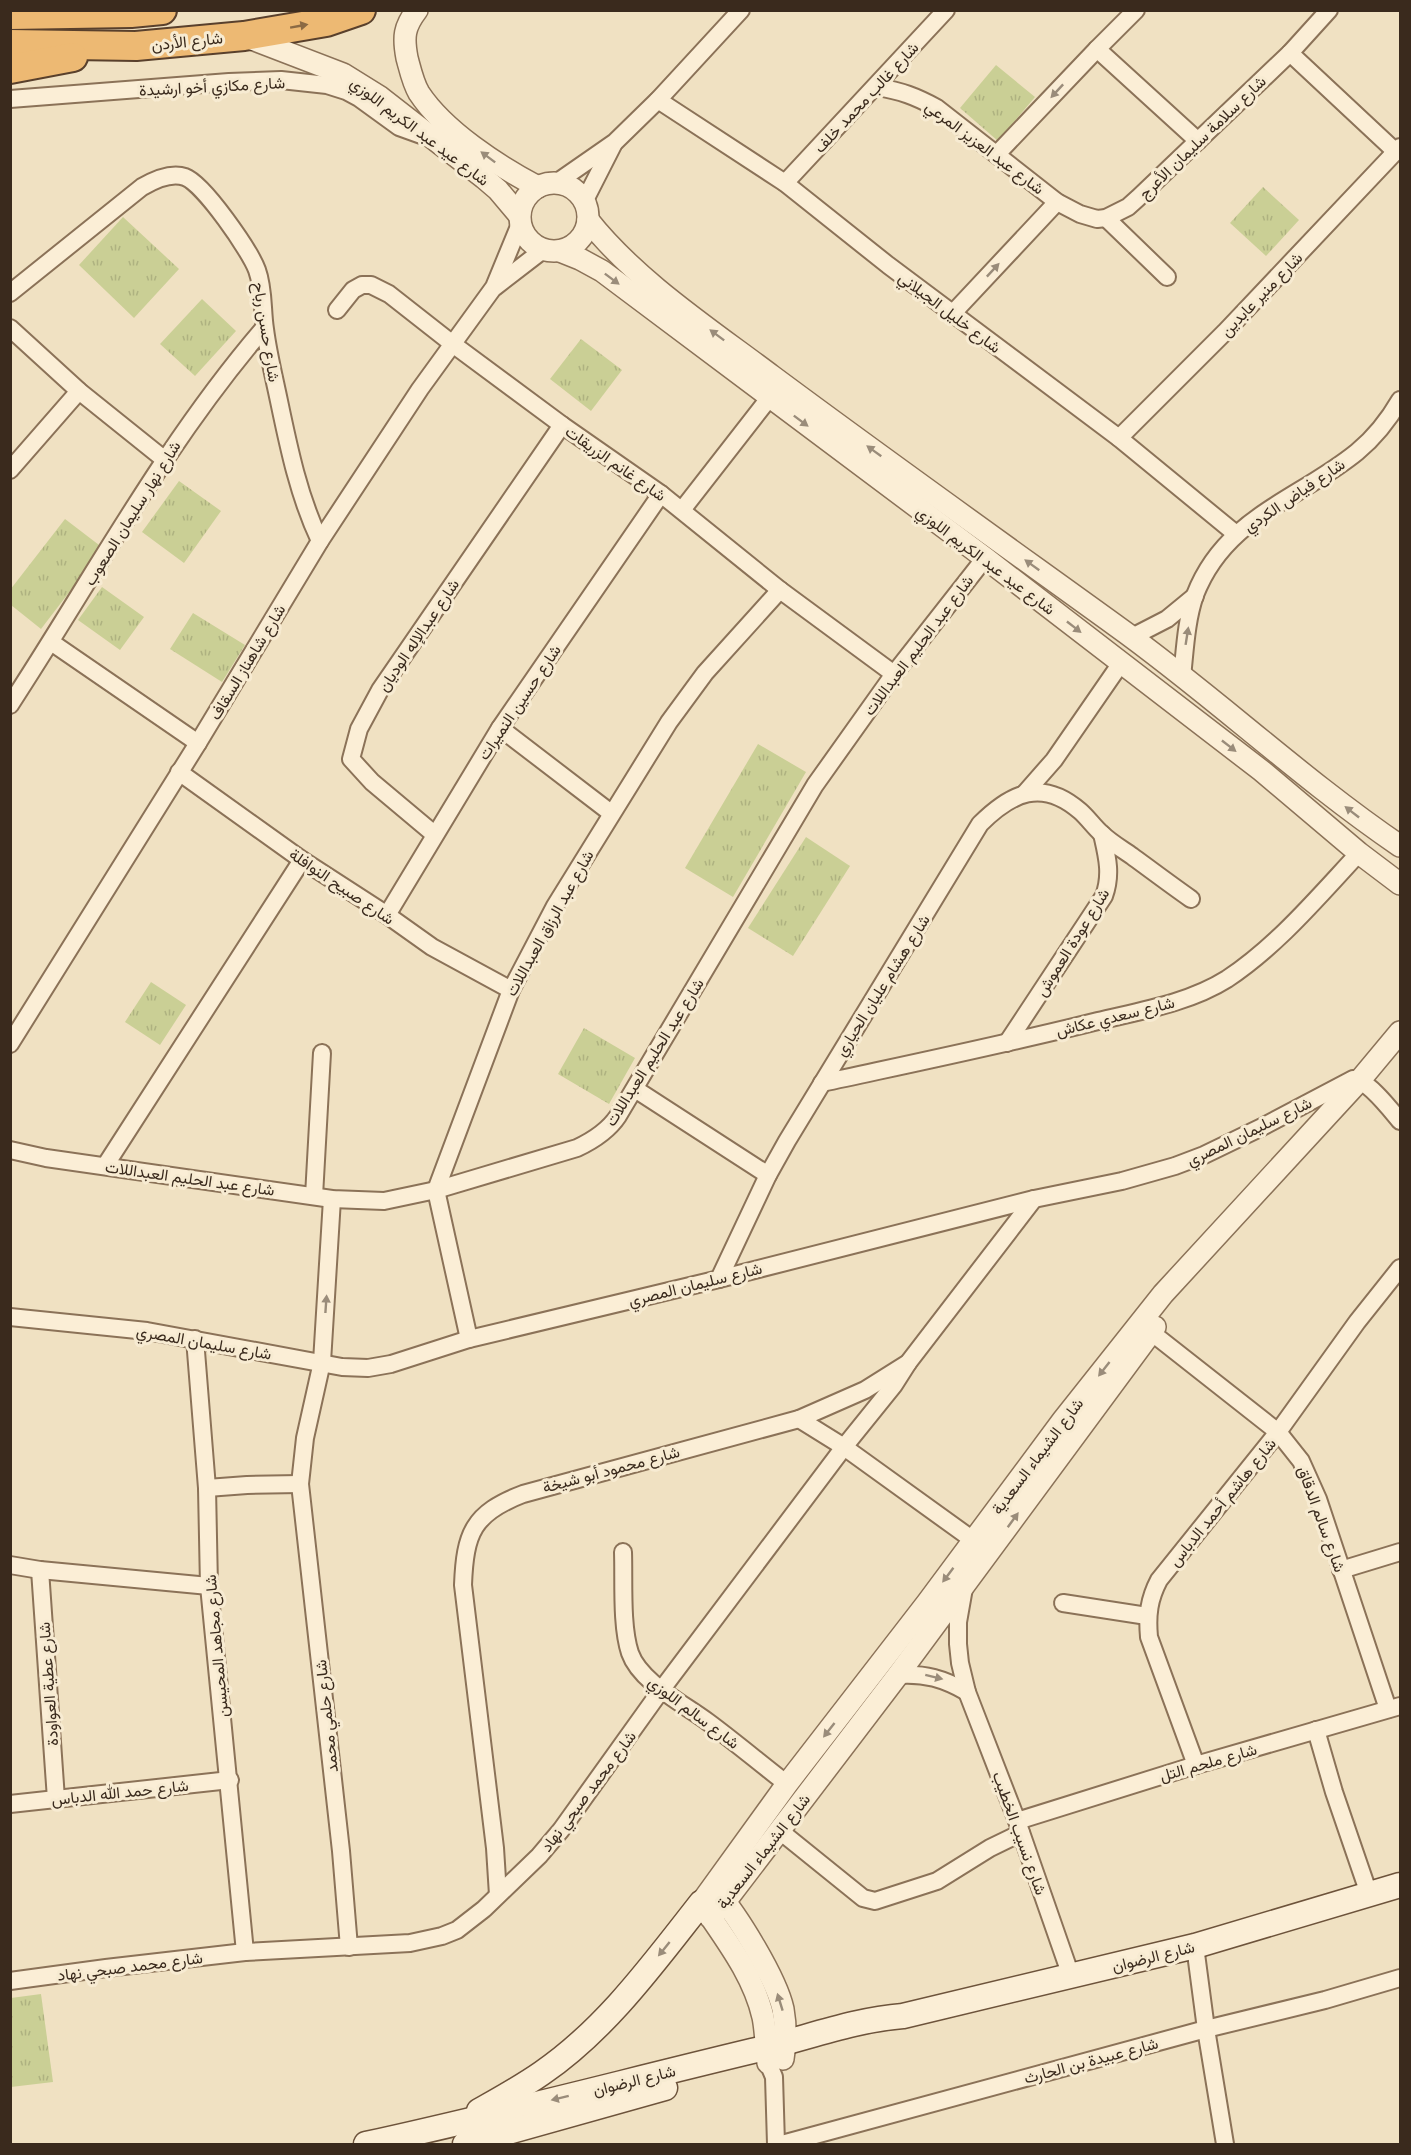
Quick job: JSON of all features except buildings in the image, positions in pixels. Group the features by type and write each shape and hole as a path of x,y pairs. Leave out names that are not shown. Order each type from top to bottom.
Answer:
{"highway":[{"name":"شارع الأردن","path":"10,15 162,10"},
{"name":"شارع الأردن","path":"10,44 136,46 244,36 326,21 361,10"},
{"path":"10,69 136,46"}],"main road":[{"name":"شارع الرضوان","path":"529,2136 673,2086 881,2029 893,2024 903,2016 1196,1946 1401,1885"},
{"path":"462,2134 543,2073 603,2021 712,1902"},
{"name":"شارع الرضوان","path":"366,2145 462,2134 776,2058"},
{"path":"462,2134 529,2136"}],"street":[{"name":"شارع عيد عبد الكريم اللوزي","path":"417,10 406,26 404,39 410,70 418,91 439,118 474,146 509,171 547,185"},
{"path":"615,142 586,211 586,228 576,243 551,250 528,240 520,220 525,198 615,142 658,100 741,10"},
{"name":"شارع غالب محمد خلف","path":"785,183 946,10"},
{"path":"997,154 1136,10"},
{"name":"شارع سلامة سليمان الأعرج","path":"1106,218 1128,207 1290,53 1329,10"},
{"name":"شارع عيد عبد الكريم اللوزي","path":"244,36 343,74 380,97 498,190 520,220"},
{"path":"1097,49 1198,141"},
{"path":"1290,53 1398,150"},
{"name":"شارع مكازي أخو ارشيدة","path":"10,99 281,80 346,91 399,127 435,140"},
{"name":"شارع عبد العزيز المرعي","path":"876,87 903,91 937,108 1057,202"},
{"name":"شارع خليل الجيلاني","path":"658,100 785,183 888,265 1119,438 1236,534"},
{"name":"شارع منير عابدين","path":"1119,438 1225,332 1398,150"},
{"name":"شارع حسن رباح","path":"10,293 153,180 164,177 183,177 195,183 208,197 249,254 257,269 261,285 264,328 292,464 320,542"},
{"path":"547,185 573,189 586,211"},
{"path":"953,313 1057,202 1089,217 1106,218 1167,277"},
{"name":"شارع عيد عبد الكريم اللوزي","path":"586,211 614,250 658,289 919,484 1132,637 1359,818 1401,846"},
{"name":"شارع شاهناز السقاف","path":"10,1044 198,743 320,542 420,389 494,287 520,220"},
{"name":"شارع عيد عبد الكريم اللوزي","path":"551,250 580,259 602,271 985,558 1262,771 1359,854 1401,884"},
{"name":"شارع شاهناز السقاف","path":"494,287 551,250"},
{"name":"شارع غانم الزريقات","path":"337,310 353,290 362,285 371,285 389,294 453,345 661,494 780,590 894,674"},
{"path":"10,328 79,391 165,460"},
{"name":"شارع نهار سليمان الصعوب","path":"10,705 165,460 224,376 264,328"},
{"path":"10,470 79,391"},
{"path":"682,510 770,397"},
{"name":"شارع فياض الكردي","path":"1182,677 1186,634 1195,596 1209,568 1236,534 1266,510 1338,466 1358,451 1390,418 1401,400"},
{"name":"شارع عبدالإله الوديان","path":"434,834 372,782 351,759 359,729 381,690 562,425"},
{"name":"شارع حسين النميرات","path":"387,915 500,728 661,494"},
{"name":"شارع عبد الحليم العبداللات","path":"10,1150 46,1158 314,1196 384,1201 436,1190 577,1148 590,1142 611,1126 635,1089 815,785 894,674 985,558"},
{"name":"شارع عبد الرزاق العبداللات","path":"436,1190 511,990 555,906 669,722 705,673 780,590"},
{"name":"شارع فياض الكردي","path":"1132,637 1167,619 1195,596"},
{"path":"51,642 198,743"},
{"path":"1025,793 1054,760 1121,663"},
{"path":"500,728 611,813"},
{"name":"شارع صبيح النوافلة","path":"179,772 302,860 432,947 511,990"},
{"path":"1025,793 1047,794 1062,798 1078,809 1102,834 1191,899"},
{"name":"شارع هشام عليان الحياري","path":"719,1279 768,1175 980,824 997,807 1025,793"},
{"name":"شارع عودة العموش","path":"1007,1043 1104,896 1110,869 1102,834"},
{"name":"شارع سعدي عكاش","path":"822,1083 1007,1043 1180,1000 1227,979 1279,939 1359,854"},
{"path":"105,1166 302,860"},
{"name":"شارع الشيماء السعدية","path":"712,1902 787,1785 1063,1420 1365,1084 1401,1032"},
{"path":"314,1196 322,1053"},
{"name":"شارع الشيماء السعدية","path":"1365,1084 1401,1055"},
{"name":"شارع سليمان المصري","path":"10,1317 147,1331 342,1367 368,1368 391,1364 469,1339 719,1279 1034,1199 1122,1181 1175,1166 1253,1132 1350,1080 1365,1084"},
{"path":"1365,1084 1401,1121"},
{"path":"635,1089 768,1175"},
{"path":"436,1190 469,1339"},
{"name":"شارع حلمي محمد","path":"332,1198 322,1362 305,1438 300,1484 341,1851 349,1947"},
{"name":"شارع محمود أبو شيخة","path":"498,1895 495,1848 463,1585 468,1543 478,1522 486,1512 500,1502 544,1486 799,1419 865,1390 908,1363 1034,1199"},
{"name":"شارع هاشم أحمد الدباس","path":"1196,1765 1149,1636 1147,1616 1149,1603 1159,1580 1278,1432 1357,1322 1398,1277"},
{"name":"شارع الشيماء السعدية","path":"712,1902 780,1831 898,1675 964,1587 1146,1327"},
{"name":"شارع سالم الدقاق","path":"1146,1327 1278,1432 1296,1454 1310,1479 1341,1570 1394,1708"},
{"name":"شارع مجاهد المحيسن","path":"195,1340 207,1488 209,1586 246,1952"},
{"name":"شارع محمد صبحي نهاد","path":"10,1982 246,1952 410,1943 457,1930 539,1856 561,1830 662,1689 844,1448 884,1399 908,1363"},
{"path":"799,1419 844,1448 973,1540"},
{"path":"207,1488 300,1484"},
{"name":"شارع سالم اللوزي","path":"623,1552 626,1627 630,1653 643,1673 709,1722 787,1785"},
{"path":"1341,1570 1401,1552"},
{"path":"10,1565 40,1570 209,1586"},
{"name":"شارع عطية العواودة","path":"40,1570 56,1798"},
{"name":"شارع نسيب الخطيب","path":"964,1587 958,1622 960,1663 968,1692 1019,1827 1071,1976"},
{"path":"1063,1603 1147,1616"},
{"path":"898,1675 926,1674 945,1680 968,1692"},
{"name":"شارع ملحم التل","path":"780,1831 863,1898 876,1901 937,1881 1019,1827 1196,1765 1394,1708"},
{"path":"1316,1730 1334,1792 1370,1894"},
{"name":"شارع حمد الله الدباس","path":"10,1804 230,1780"},
{"path":"712,1902 729,1944 779,1997 776,2145"},
{"path":"1196,1946 1206,2029 1226,2145"},
{"name":"شارع عبيدة بن الحارث","path":"782,2145 1401,1978"}],"green space":[{"path":"996,65 1035,97 998,141 960,108"},
{"path":"1263,187 1299,220 1266,256 1230,223"},
{"path":"123,217 179,269 134,318 79,265"},
{"path":"202,299 236,331 195,376 160,344"},
{"path":"581,339 622,370 591,411 550,379"},
{"path":"179,481 221,511 184,563 142,532"},
{"path":"65,519 103,548 41,629 11,605 10,590"},
{"path":"102,587 144,617 120,650 78,620"},
{"path":"193,613 245,645 222,682 170,649"},
{"path":"758,744 806,772 733,897 685,868"},
{"path":"806,837 850,866 793,956 748,928"},
{"path":"151,982 186,1005 160,1045 125,1022"},
{"path":"584,1028 635,1058 609,1104 558,1074"},
{"path":"41,1994 53,2082 11,2087 11,1998"}]}
